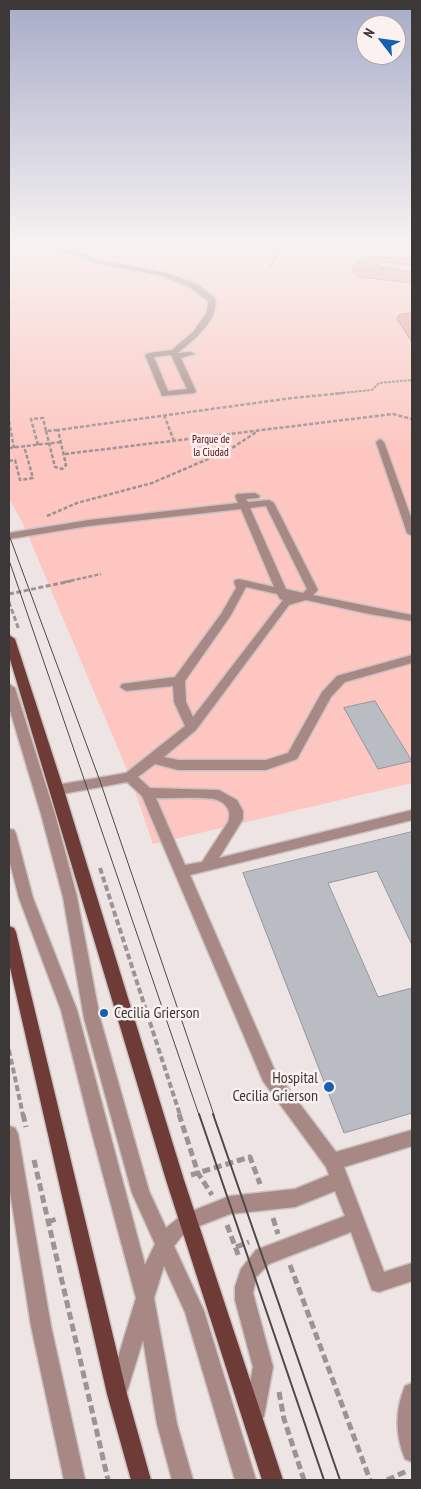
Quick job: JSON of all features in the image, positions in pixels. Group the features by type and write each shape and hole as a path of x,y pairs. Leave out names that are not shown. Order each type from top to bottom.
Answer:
{"main road":[{"path":"9,639 188,1221 273,1480"},
{"path":"9,932 117,1394 141,1480"}],"street":[{"path":"175,354 196,334 210,313"},
{"path":"175,354 192,390 166,394 149,355 175,354 191,354"},
{"path":"380,442 412,534"},
{"path":"254,496 240,496 243,507 284,598"},
{"path":"9,536 89,523 269,503 313,590 306,597"},
{"path":"192,728 180,702 179,681 226,615 241,588 239,582 284,598 306,597 368,611 412,618"},
{"path":"57,790 130,777 192,728 284,598"},
{"path":"152,758 178,764 266,765 293,756 326,695 341,679 412,658"},
{"path":"126,687 179,681"},
{"path":"9,688 48,814 70,897 92,1018 141,1193 194,1311 245,1480"},
{"path":"130,777 147,793 269,1076 333,1162 380,1284 412,1272"},
{"path":"147,793 219,795 228,800 235,810 236,819 206,867"},
{"path":"182,871 206,867 412,815"},
{"path":"9,834 26,898 70,1010 101,1139 145,1298 168,1424 182,1480"},
{"path":"9,1134 41,1326 75,1480"},
{"path":"333,1162 412,1138"},
{"path":"117,1394 154,1267 164,1245 175,1231 188,1221 220,1208 295,1198 340,1180"},
{"path":"253,1419 263,1367 244,1300 243,1290 251,1267 263,1257 356,1221"},
{"path":"412,1393 409,1399 407,1430 412,1452"}],"path":[{"path":"46,432 292,398 372,390 378,383 412,380"},
{"path":"65,454 393,414 412,419"},
{"path":"164,415 174,441"},
{"path":"38,445 31,419 43,418 55,467 58,469 66,467 65,454 58,430"},
{"path":"9,421 14,448"},
{"path":"40,518 77,503 152,483 229,450 260,430"},
{"path":"9,448 61,442"},
{"path":"9,461 15,460 20,480 33,478 24,446"},
{"path":"9,594 100,574"},
{"path":"9,602 22,639"},
{"path":"97,860 198,1173 220,1208 246,1277"},
{"path":"48,1222 108,1480"},
{"path":"284,1249 370,1480"},
{"path":"278,1390 284,1419 304,1480"},
{"path":"387,1480 412,1468"}],"green space":[{"name":"Parque de la Ciudad","path":"9,313 412,313 412,783 153,844 130,777 25,528 9,498 9,344 11,340 9,340"}],"shaded area":[{"path":"412,313 412,342 397,319 399,315"}],"building":[{"path":"375,701 412,761 378,769 344,708"},
{"path":"412,832 412,945 377,871 328,883 378,997 412,988 412,1113 344,1133 243,873"}],"tram line":[{"path":"9,535 100,781 214,1115"},
{"path":"9,560 199,1115"},
{"path":"199,1114 324,1480"},
{"path":"213,1114 340,1480"}],"place":[{"name":"Cecilia Grierson","path":"104,1013"},
{"name":"Hospital Cecilia Grierson","path":"329,1087"}]}
